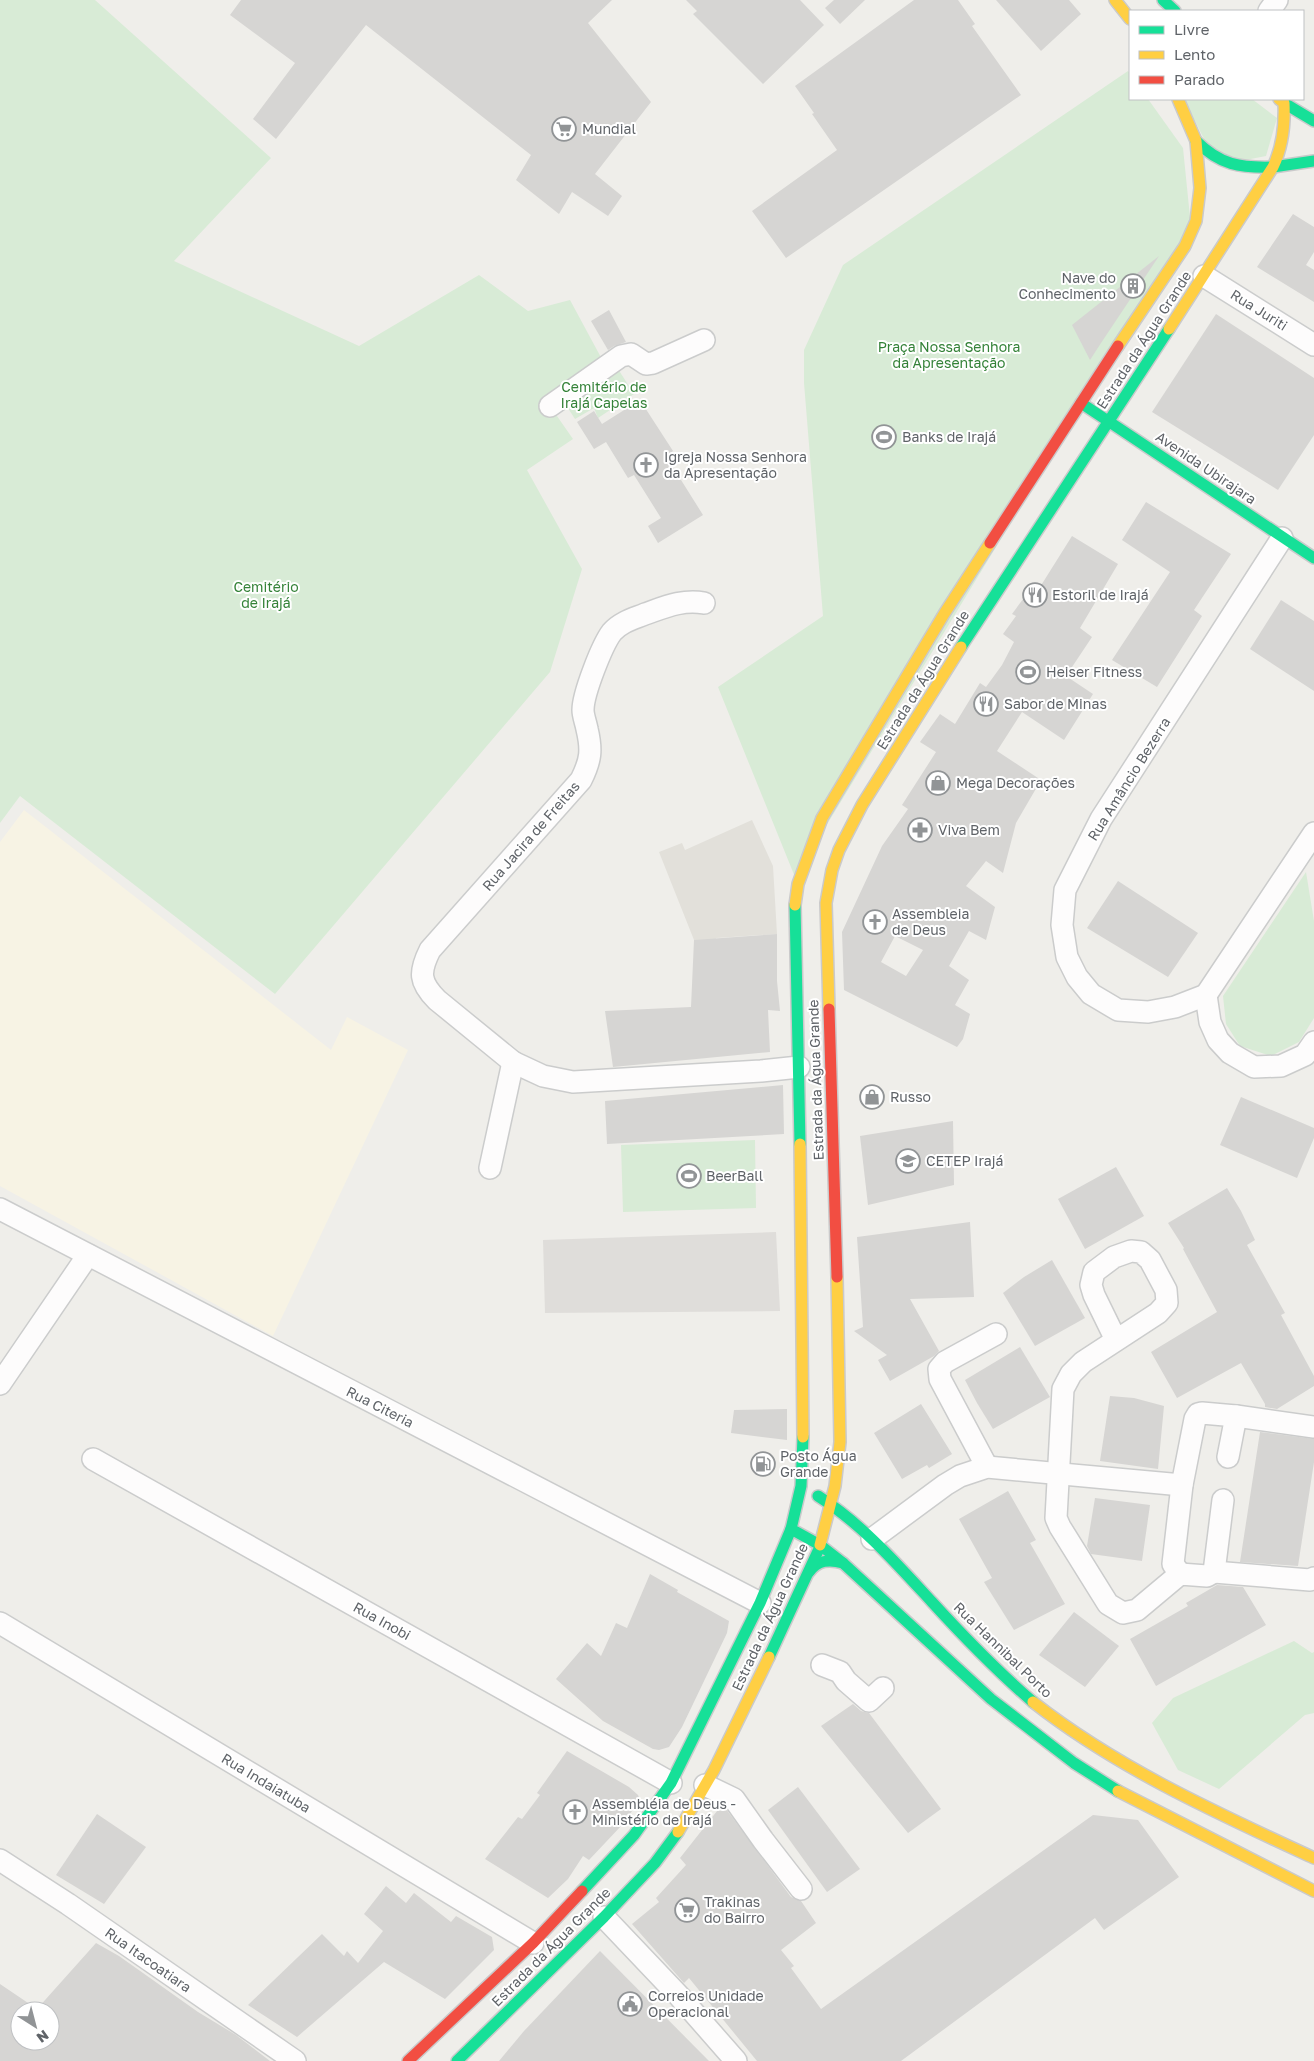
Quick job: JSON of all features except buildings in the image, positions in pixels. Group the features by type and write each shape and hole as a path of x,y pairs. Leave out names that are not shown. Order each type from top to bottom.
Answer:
{"main road":[{"path":"1115,0 1129,17"},
{"path":"1163,0 1174,10"},
{"path":"1178,100 1196,141 1207,153 1221,162 1240,167 1273,168 1314,161"},
{"path":"1281,101 1314,121"},
{"name":"Estrada da Água Grande","path":"457,2061 604,1917 655,1863 682,1828 809,1572 833,1504 840,1456 841,1426 826,903 832,870 839,850 862,805 939,680 1273,168 1284,139 1285,123 1281,101"},
{"name":"Estrada da Água Grande","path":"408,2061 533,1944 634,1834 671,1783 760,1603 791,1529 801,1486 803,1458 799,1067 794,909 798,884 822,818 944,614 1185,246 1196,221 1200,188 1196,141"},
{"name":"Avenida Ubirajara","path":"1081,403 1314,558"},
{"name":"Rua Hannibal Porto","path":"801,1486 833,1504 872,1538 977,1650 1045,1713 1092,1746 1142,1774 1314,1858"},
{"path":"791,1529 820,1545 843,1563 991,1699 1074,1763 1118,1791 1314,1891"},
{"path":"809,1572 813,1566 827,1560 843,1563"}],"street":[{"name":"Rua Juriti","path":"1204,276 1314,345"},
{"path":"550,406 621,356 631,354 646,364 653,364 704,340"},
{"name":"Rua Amâncio Bezerra","path":"1206,995 1175,1007 1148,1012 1118,1010 1091,994 1077,977 1067,957 1062,926 1065,890 1101,819 1282,538"},
{"name":"Rua Jacira de Freitas","path":"513,1062 426,989 422,977 424,962 430,950 582,780 589,763 591,745 583,711 585,694 612,632 625,622 673,604 693,601 704,603"},
{"path":"1314,833 1206,995 1210,1022 1218,1040 1230,1053 1254,1067 1281,1066 1305,1055 1314,1042"},
{"path":"490,1168 513,1062 543,1076 574,1082 799,1067"},
{"name":"Rua Citeria","path":"0,1209 760,1603"},
{"path":"0,1384 88,1255"},
{"path":"987,1467 940,1379 939,1369 945,1362 996,1334"},
{"path":"1116,1340 1083,1362 1071,1374 1063,1389 1056,1518 1108,1604 1123,1613 1138,1610 1180,1574 1207,1576 1214,1572 1310,1580 1314,1578"},
{"path":"1180,1574 1173,1564 1182,1485 1195,1419 1198,1414 1236,1416 1314,1427"},
{"path":"1228,1457 1236,1416"},
{"name":"Rua Inobi","path":"93,1459 671,1783"},
{"path":"872,1538 945,1485 960,1476 987,1467 1182,1485"},
{"path":"1214,1572 1224,1500"},
{"name":"Rua Indaiatuba","path":"0,1623 533,1944"},
{"path":"822,1665 840,1672 846,1681 869,1701 883,1688"},
{"path":"705,1785 734,1799 800,1889"},
{"name":"Rua Itacoatiara","path":"0,1860 68,1904 295,2061"},
{"path":"604,1917 680,1997 736,2061"}],"shaded area":[{"path":"24,810 331,1050 347,1017 408,1050 273,1336 0,1186 0,842"},
{"path":"752,820 773,866 777,934 716,938 715,941 694,940 659,852 682,843 685,850"},
{"path":"776,1232 780,1311 545,1313 543,1240"}],"green space":[{"name":"Cemitério de Irajá","path":"0,0 95,0 271,158 174,261 359,346 479,275 528,311 570,300 604,363 550,406 573,439 527,470 582,569 550,672 275,994 20,796 0,823"},
{"name":"Praça Nossa Senhora da Apresentação","path":"1128,71 1129,100 1149,100 1183,148 1191,227 795,877 718,687 823,616 804,383 804,350 843,265"},
{"path":"1184,100 1253,100 1277,118 1266,156 1230,163 1207,145"},
{"name":"Cemitério de Irajá Capelas","path":"618,369 634,394 598,418 594,408 575,419 564,402"},
{"path":"1306,872 1314,921 1314,1018 1299,1042 1271,1056 1240,1046 1226,1024 1223,996"},
{"name":"BeerBall","path":"755,1140 756,1208 623,1212 621,1145"},
{"path":"1294,1641 1312,1653 1314,1652 1314,1713 1305,1715 1219,1789 1178,1770 1152,1723 1173,1698"}],"traffic: fast":[{"path":"1163,0 1174,10"},
{"path":"1284,103 1314,121"},
{"path":"1196,141 1222,160 1240,166 1273,167"},
{"path":"1273,167 1314,161"},
{"path":"961,647 1169,329"},
{"path":"1081,403 1314,558"},
{"path":"795,905 800,1144"},
{"path":"803,1437 801,1486 791,1529 820,1545 843,1563 991,1699 1074,1763 1118,1791"},
{"path":"818,1496 849,1519 878,1545 981,1654 1033,1702"},
{"path":"582,1891 634,1835 671,1783 760,1603 791,1529"},
{"path":"769,1657 818,1551"},
{"path":"809,1572 820,1563 833,1561 843,1563"},
{"path":"457,2061 604,1917 655,1863 678,1832"}],"traffic: slow":[{"path":"1115,0 1129,18"},
{"path":"1118,346 1185,246 1196,221 1200,188 1196,141 1178,100"},
{"path":"1169,329 1273,167 1284,128 1284,103 1280,100"},
{"path":"795,905 798,884 822,818 944,614 990,543"},
{"path":"829,1009 826,903 832,870 839,850 862,805 961,647"},
{"path":"800,1144 803,1437"},
{"path":"820,1545 835,1486 840,1442 837,1277"},
{"path":"678,1832 714,1770 769,1657"},
{"path":"1033,1702 1099,1748 1169,1788 1314,1858"},
{"path":"1118,1791 1314,1891"}],"traffic: jam":[{"path":"990,543 1118,346"},
{"path":"829,1009 837,1277"},
{"path":"408,2061 533,1943 582,1891"}],"place":[{"name":"Mundial","path":"564,129"},
{"name":"Nave do Conhecimento","path":"1133,286"},
{"name":"Banks de Irajá","path":"884,437"},
{"name":"Igreja Nossa Senhora da Apresentação","path":"646,465"},
{"name":"Estoril de Irajá","path":"1035,595"},
{"name":"Heiser Fitness","path":"1028,672"},
{"name":"Sabor de Minas","path":"986,704"},
{"name":"Mega Decorações","path":"938,783"},
{"name":"Viva Bem","path":"920,830"},
{"name":"Assembleia de Deus","path":"875,922"},
{"name":"Russo","path":"872,1097"},
{"name":"CETEP Irajá","path":"908,1161"},
{"name":"BeerBall","path":"689,1176"},
{"name":"Posto Água Grande","path":"763,1464"},
{"name":"Assembléia de Deus - Ministério de Irajá","path":"575,1812"},
{"name":"Trakinas do Bairro","path":"687,1910"},
{"name":"Correios Unidade Operacional","path":"630,2004"}]}
